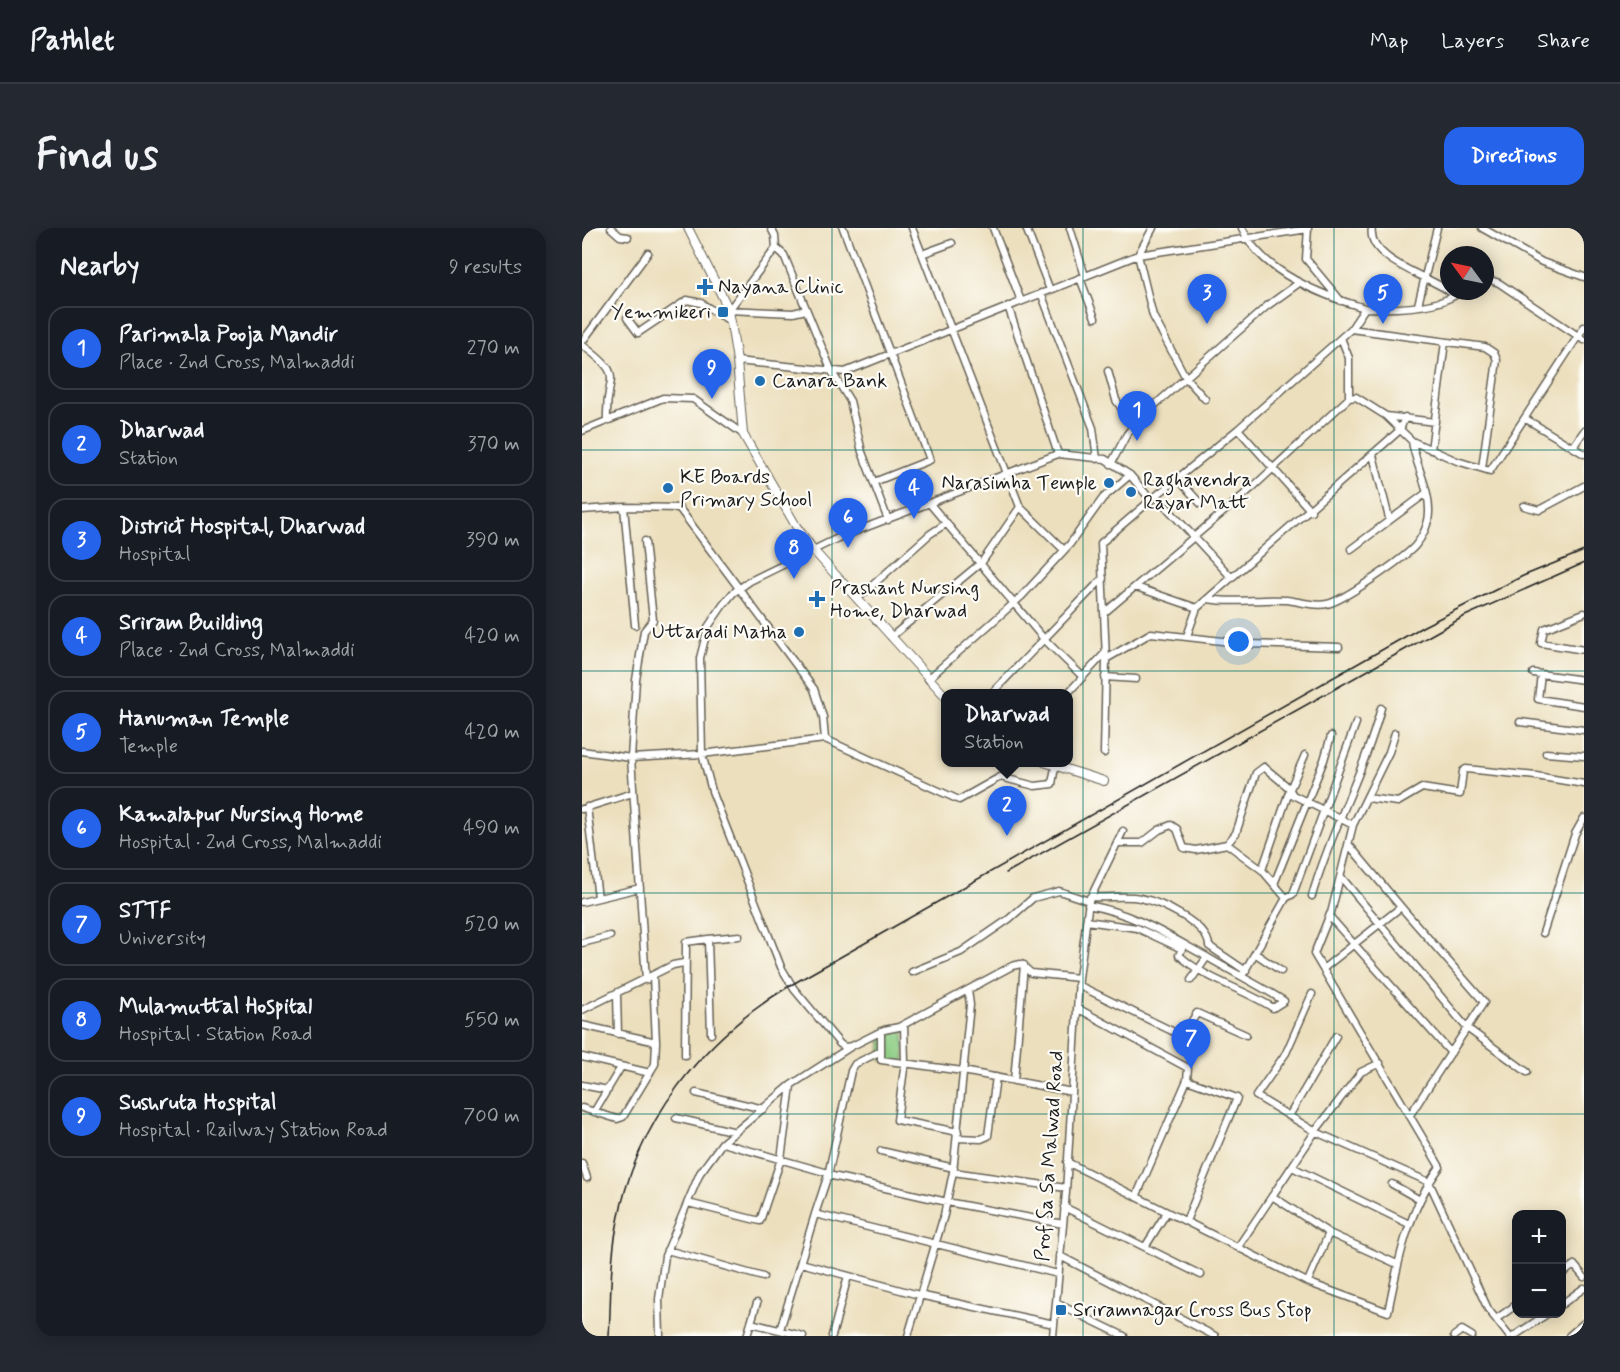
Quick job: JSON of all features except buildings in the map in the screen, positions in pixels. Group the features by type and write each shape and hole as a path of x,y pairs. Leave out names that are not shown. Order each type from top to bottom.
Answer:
{"main road":[{"path":"688,228 729,310 737,360 743,434 796,526 814,551 941,693"},
{"path":"1055,767 1104,781"}],"street":[{"path":"610,228 620,236 628,237"},
{"path":"771,228 776,236"},
{"path":"729,310 776,248 776,236 781,228"},
{"path":"843,228 930,460 874,482"},
{"path":"912,228 1020,507 1064,550"},
{"path":"993,228 1021,301"},
{"path":"1026,228 1050,290"},
{"path":"1070,228 1095,318"},
{"path":"1153,228 1138,255 1153,316 1186,378 1205,399"},
{"path":"1242,228 1249,239 1278,268 1299,284 1341,301 1365,308 1392,309 1440,299"},
{"path":"737,360 845,372 1138,255 1308,228 1306,259 1341,301"},
{"path":"1372,228 1374,243 1386,257 1440,286"},
{"path":"1418,305 1437,228"},
{"path":"1482,228 1533,258 1584,277"},
{"path":"922,254 952,243"},
{"path":"776,248 784,255 832,372 850,401 862,452 888,520"},
{"path":"607,419 611,371 607,363 582,344 648,253"},
{"path":"1494,281 1581,338"},
{"path":"1111,464 1133,426 1267,306 1299,284"},
{"path":"1041,293 1093,428 1096,459"},
{"path":"627,318 638,333 687,300 701,303 730,321"},
{"path":"1008,306 1058,454"},
{"path":"1104,753 1106,656 1101,543 1238,429 1341,338 1351,329 1365,308"},
{"path":"729,310 793,313 806,310"},
{"path":"1104,613 1272,470 1349,398 1356,397 1386,416 1412,441 1490,471 1581,338 1584,327"},
{"path":"1351,329 1485,347 1494,352 1497,360 1482,468"},
{"path":"1341,338 1349,358 1349,398"},
{"path":"1431,450 1445,342"},
{"path":"1108,371 1116,400 1133,426"},
{"path":"582,431 663,398 693,399 743,434"},
{"path":"1386,416 1436,422"},
{"path":"1187,636 1197,608 1311,511 1400,430 1405,417"},
{"path":"1526,419 1584,454"},
{"path":"1238,429 1272,470 1311,511"},
{"path":"1573,447 1584,431"},
{"path":"1208,599 1245,603 1285,600 1317,605 1339,601 1415,546 1427,523 1429,511 1412,441"},
{"path":"852,1046 840,1044 794,989 781,967 712,791 702,754 699,704 700,658 703,640 723,605 740,588 838,538 1058,454 1105,459 1130,475 1194,537 1232,579"},
{"path":"1373,454 1389,518"},
{"path":"928,679 1014,603 1064,550 1103,498 1130,475"},
{"path":"1177,478 1201,504"},
{"path":"1524,506 1539,510 1584,486"},
{"path":"1352,549 1389,518 1425,494"},
{"path":"930,504 1044,639 1083,677"},
{"path":"582,510 624,507 679,508 814,689 823,717 825,739"},
{"path":"624,507 635,625"},
{"path":"891,637 981,562 1020,507"},
{"path":"857,599 930,534 947,523"},
{"path":"645,541 653,620 644,631 636,680 631,758 646,980"},
{"path":"995,689 1102,578"},
{"path":"1136,586 1197,608"},
{"path":"1584,614 1542,630 1541,643 1584,650"},
{"path":"1573,617 1584,619"},
{"path":"1071,689 1106,656 1151,633 1249,644 1339,647"},
{"path":"1584,680 1537,674 1538,699 1584,706"},
{"path":"1105,677 1136,679"},
{"path":"1312,896 1370,744 1381,708"},
{"path":"1520,722 1584,730"},
{"path":"1244,974 1286,898 1293,894 1356,723"},
{"path":"1330,917 1350,846 1353,825 1395,734"},
{"path":"1274,884 1331,735"},
{"path":"582,750 631,758 702,754 825,739 959,800 1000,777 1035,786 1052,784 1055,767"},
{"path":"1546,753 1584,756"},
{"path":"1262,870 1290,789 1305,755"},
{"path":"1119,843 1142,843 1159,830 1172,825 1177,829 1184,848 1189,850 1227,844 1236,833 1256,773 1264,767 1290,789 1293,795 1353,825"},
{"path":"1367,798 1398,802 1422,788 1460,794 1463,771 1466,769 1584,784"},
{"path":"598,898 585,808 633,793"},
{"path":"1543,933 1575,834 1584,818"},
{"path":"1089,901 1123,831"},
{"path":"1227,844 1262,870 1286,898"},
{"path":"1350,846 1484,1002 1410,1115"},
{"path":"1341,878 1467,1028 1527,1072"},
{"path":"582,902 640,888"},
{"path":"912,972 961,952 1009,919 1033,898 1059,891 1122,912 1129,917 1155,926 1207,957 1244,974"},
{"path":"1086,921 1137,928 1157,936 1182,949 1179,955 1197,970 1238,992 1257,998 1273,1008 1284,1001 1244,974 1209,945 1209,937 1203,931 1167,907 1138,897 1089,901"},
{"name":"Prof Sa Sa Malwad Road","path":"1053,1336 1068,1162 1078,986 1089,901"},
{"path":"1324,968 1356,945 1401,907"},
{"path":"1068,1162 1307,1282 1388,1312 1397,1264 1409,1224 1429,1182 1440,1167 1314,954 1330,914 1330,917 1451,1053"},
{"path":"582,943 610,936"},
{"path":"685,1055 684,942 740,936"},
{"path":"708,939 711,1034"},
{"path":"1256,954 1281,971"},
{"path":"1191,980 1207,957"},
{"path":"582,1010 675,964 684,963"},
{"path":"1024,965 1031,973 1079,978"},
{"path":"660,1336 659,1299 668,1250 700,1173 723,1143 791,1085 852,1046 881,1031 904,1024 1012,966 1024,965"},
{"path":"1014,1081 1024,965"},
{"path":"582,1108 622,1118 650,1073 657,1056 653,976"},
{"path":"1078,986 1176,1033 1184,1033 1197,1013 1246,1035"},
{"path":"908,1336 947,1202 953,1170 970,1005 968,990"},
{"path":"617,994 618,1034"},
{"path":"1312,994 1286,1053 1256,1095 1316,1132 1429,1182 1488,1309 1509,1336"},
{"path":"1077,1008 1188,1068 1186,1080 1136,1197"},
{"path":"904,1024 905,1062 897,1120 958,1135 981,1139 988,1136 996,1077"},
{"path":"582,1025 656,1042"},
{"path":"881,1031 881,1060 963,1071 1072,1092"},
{"path":"1289,1116 1336,1036"},
{"path":"780,1330 828,1174 850,1071 855,1064 881,1051"},
{"path":"582,1058 650,1073"},
{"path":"1238,1247 1316,1132 1361,1072 1380,1063"},
{"path":"594,1112 621,1067"},
{"path":"1186,1080 1237,1098 1186,1221"},
{"path":"582,1085 608,1090"},
{"path":"688,1203 760,1221 781,1159 791,1085"},
{"path":"696,1093 764,1109"},
{"path":"676,1118 736,1132"},
{"path":"723,1143 828,1174 947,1202 1063,1224"},
{"path":"881,1151 953,1170 1066,1188"},
{"path":"582,1163 587,1178"},
{"path":"1292,1167 1409,1224"},
{"path":"1392,1184 1420,1200"},
{"path":"1272,1196 1329,1233 1397,1264"},
{"path":"1064,1207 1201,1275"},
{"path":"1145,1247 1167,1212"},
{"path":"815,1214 1058,1274"},
{"path":"1309,1279 1329,1233"},
{"path":"668,1250 763,1277"},
{"path":"1060,1256 1215,1336"},
{"path":"801,1263 919,1295 1054,1324"},
{"path":"1566,1271 1574,1265 1584,1277"},
{"path":"832,1336 848,1276"},
{"path":"1566,1301 1584,1288"},
{"path":"747,1336 757,1303"},
{"path":"1056,1303 1124,1336"},
{"path":"1496,1319 1512,1308"},
{"path":"1514,1336 1541,1318"},
{"path":"751,1323 803,1336"},
{"path":"1569,1336 1584,1323"},
{"path":"1454,1336 1461,1330 1472,1336"}],"green space":[{"path":"904,1024 905,1062 881,1060 881,1031"}],"railway":[{"path":"609,1336 612,1267 617,1226 626,1188 639,1152 657,1118 678,1086 729,1030 759,1006 791,985 1424,626 1523,576 1584,551"},
{"path":"1006,873 1465,616 1584,563"}],"place":[{"name":"Nayana Clinic","path":"705,287"},
{"name":"Yemmikeri","path":"723,312"},
{"name":"District Hospital, Dharwad","path":"1207,324"},
{"name":"Hanuman Temple","path":"1383,324"},
{"name":"Canara Bank","path":"760,381"},
{"name":"Sushruta Hospital","path":"712,399"},
{"name":"Parimala Pooja Mandir","path":"1137,441"},
{"name":"Narasimha Temple","path":"1109,483"},
{"name":"KE Boards Primary School","path":"668,488"},
{"name":"Raghavendra Rayar Matt","path":"1131,492"},
{"name":"Sriram Building","path":"914,519"},
{"name":"Kamalapur Nursing Home","path":"848,548"},
{"name":"Mulamuttal Hospital","path":"794,579"},
{"name":"Prashant Nursing Home, Dharwad","path":"817,599"},
{"name":"Uttaradi Matha","path":"799,632"},
{"name":"Dharwad","path":"1007,836"},
{"name":"STTF","path":"1191,1069"},
{"name":"Sriramnagar Cross Bus Stop","path":"1061,1310"}]}
